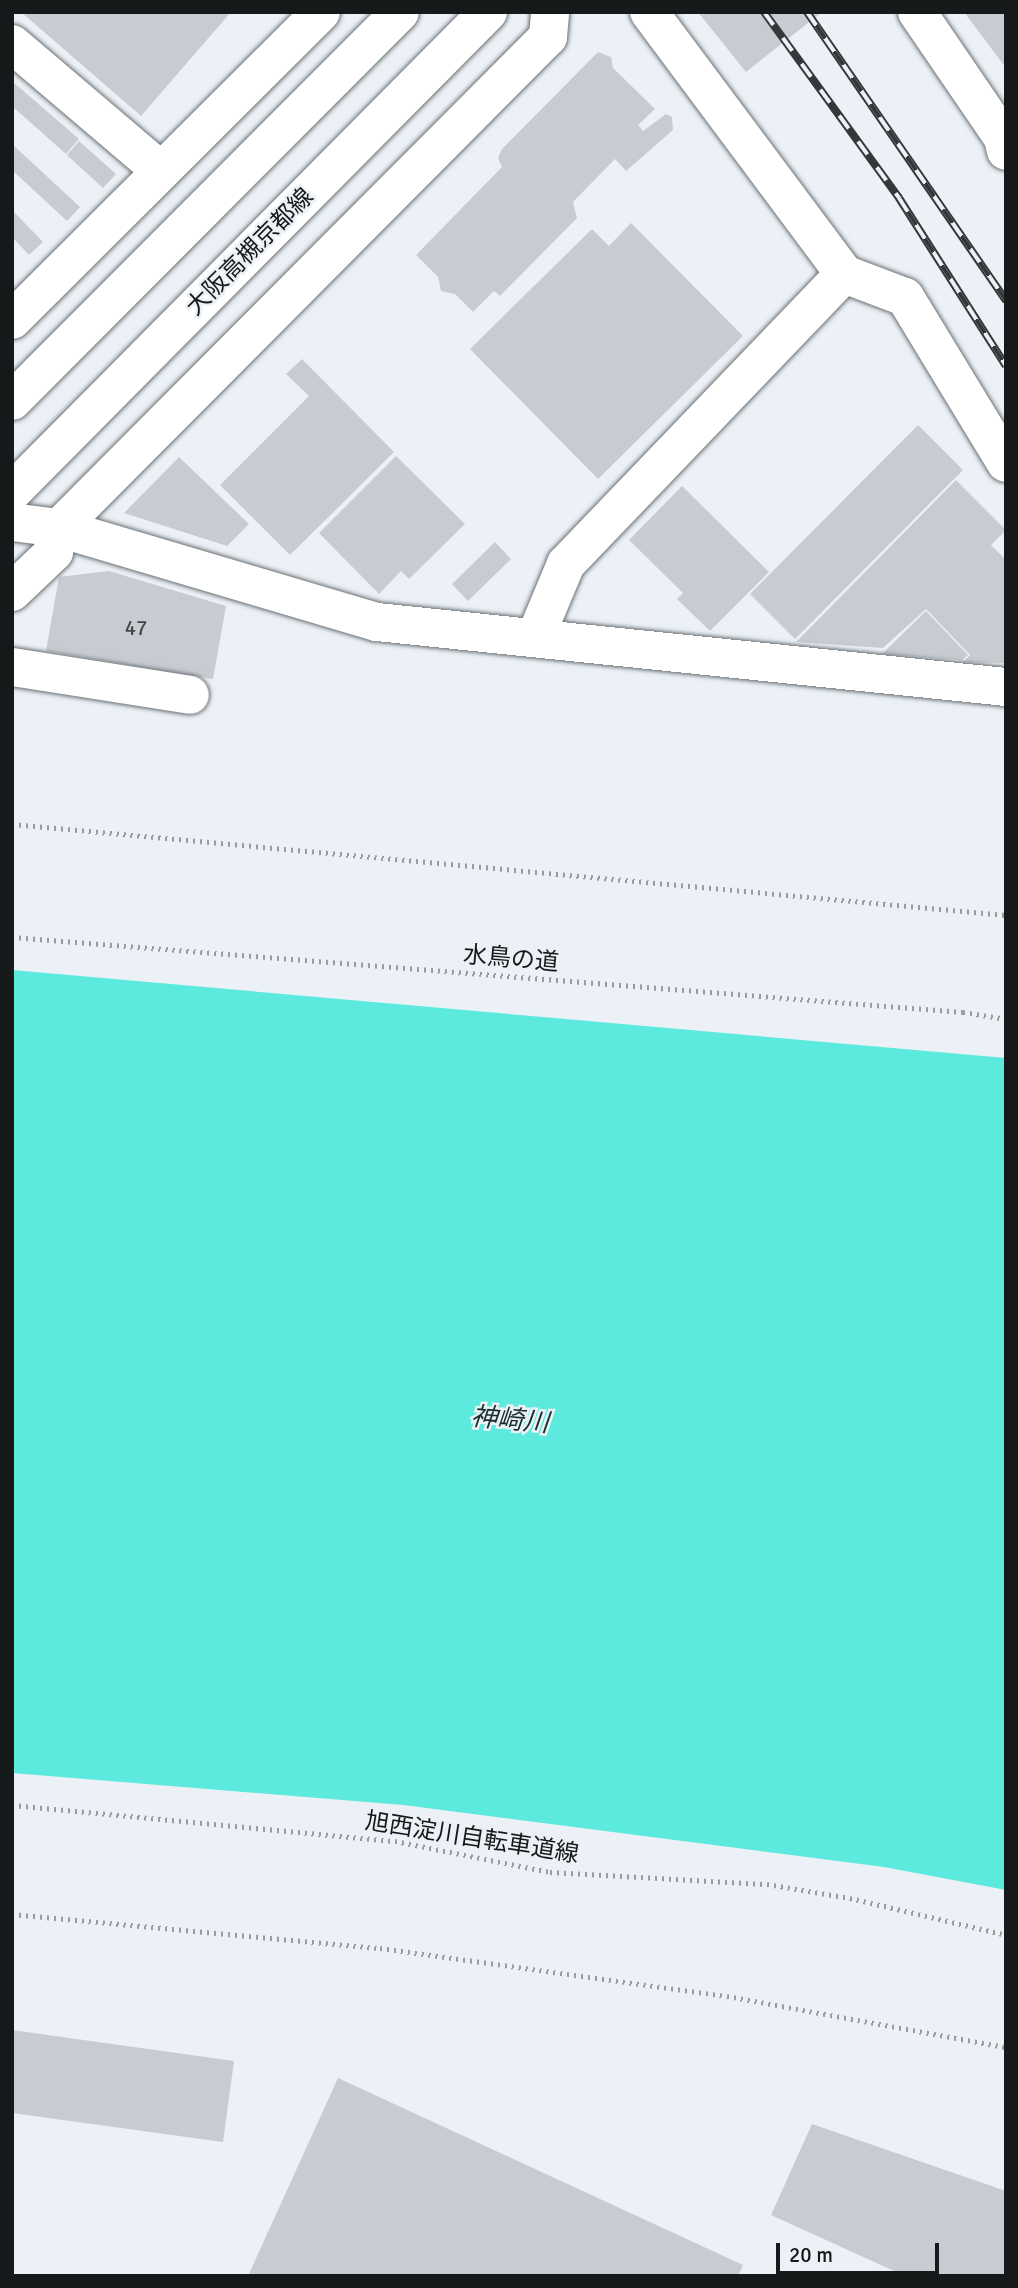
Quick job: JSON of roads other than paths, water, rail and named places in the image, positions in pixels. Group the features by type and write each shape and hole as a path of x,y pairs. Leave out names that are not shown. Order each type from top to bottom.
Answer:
{"street":[{"path":"12,320 321,12"},
{"path":"12,401 400,12"},
{"name":"大阪高槻京都線","path":"12,492 488,12"},
{"path":"12,592 54,552 59,528 548,37 550,12"},
{"path":"649,12 844,274 905,297 1006,463"},
{"path":"917,12 1005,142"},
{"path":"12,44 161,171"},
{"path":"535,638 566,564 844,274"},
{"path":"12,522 59,528 377,622 1006,687"},
{"path":"12,667 190,695"}],"water":[{"name":"神崎川","path":"12,970 1006,1058 1006,1890 884,1867 403,1805 12,1773"}],"railway":[{"path":"764,12 899,198 1006,366"},
{"path":"807,12 1006,301"}]}
